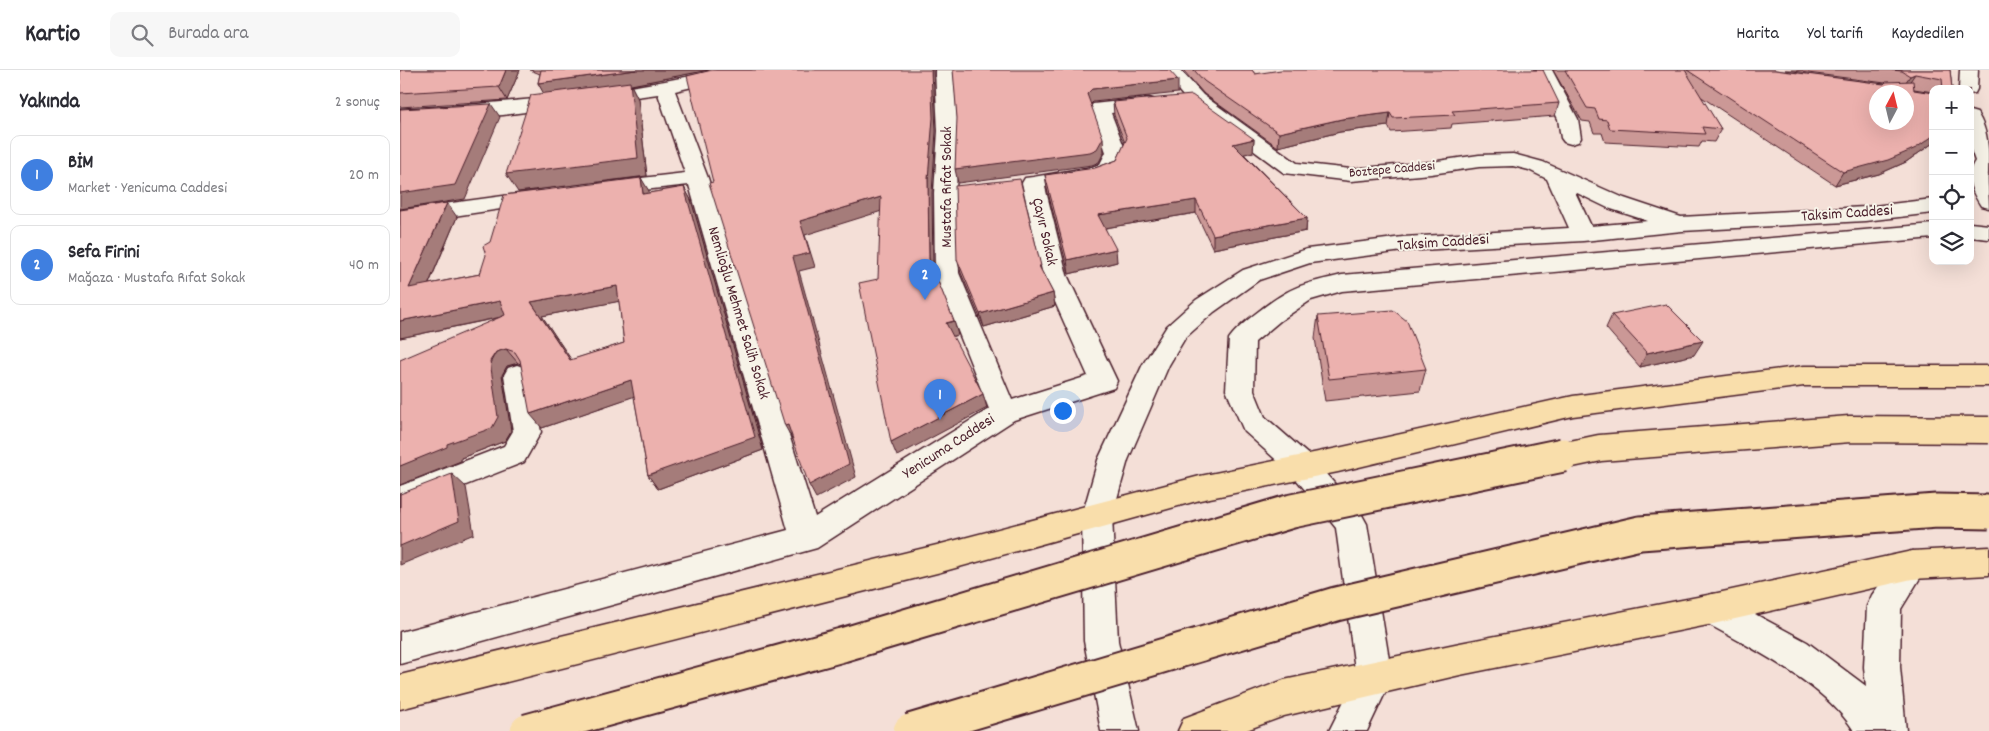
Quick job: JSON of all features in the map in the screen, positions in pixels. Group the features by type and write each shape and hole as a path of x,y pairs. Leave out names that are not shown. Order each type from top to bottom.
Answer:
{"main road":[{"path":"400,692 941,558 1200,488 1338,460 1573,406 1804,376 1989,376"},
{"path":"527,731 842,645 1292,511 1600,448 1850,429 1989,430"},
{"path":"910,731 1336,604 1640,533 1937,511 1989,512"},
{"path":"1197,731 1284,698 1460,659 1713,609 1912,565 1989,561"}],"street":[{"path":"400,115 503,109 665,88 742,70"},
{"name":"Mustafa Rıfat Sokak","path":"944,70 955,192 947,273 1004,413"},
{"name":"Boztepe Caddesi","path":"1170,70 1196,99 1291,169 1351,175 1431,168 1479,161 1513,160 1536,166 1616,203 1682,224"},
{"path":"1543,70 1568,119 1571,138"},
{"path":"1968,85 1969,70"},
{"name":"Nemlioğlu Mehmet Salih Sokak","path":"665,88 697,178 806,539"},
{"name":"Çayır Sokak","path":"1104,381 1055,275 1024,184 1096,173 1109,168 1116,152 1093,109 1196,99"},
{"path":"1974,116 1989,125"},
{"path":"1974,127 1987,160 1978,173 1980,194"},
{"path":"1557,176 1583,234"},
{"path":"400,217 574,192 697,178"},
{"name":"Taksim Caddesi","path":"1120,731 1101,641 1096,516 1113,460 1156,364 1176,332 1205,306 1251,275 1307,256 1403,244 1583,234 1682,224 1865,214 1929,206"},
{"path":"1974,230 1989,232"},
{"path":"1348,731 1374,678 1351,524 1302,466 1254,423 1240,390 1242,339 1271,315 1302,294 1342,283 1929,232"},
{"path":"400,500 514,454 527,432 517,375"},
{"name":"Yenicuma Caddesi","path":"400,648 806,539 1004,413 1104,381"},
{"path":"1887,731 1882,667 1884,606 1912,565"},
{"path":"1713,609 1795,654 1856,701 1876,731"}],"building":[{"path":"400,70 506,70 499,87 400,93"},
{"path":"541,70 636,70 538,83"},
{"path":"712,70 931,70 933,118 928,179 929,259 954,321 946,323 983,394 891,442 859,283 878,279 881,197 800,221 810,253 793,257 849,464 809,485 788,425 785,426 709,183 713,182 687,76"},
{"path":"953,70 1169,70 1178,80 1092,89 1087,94 1103,138 1097,149 1090,152 955,169 957,118"},
{"path":"1194,70 1252,70 1255,74 1281,70 1543,70 1559,103 1452,111 1455,115 1393,118 1390,113 1342,119 1279,133 1204,81"},
{"path":"1565,70 1685,70 1721,129 1702,127 1705,134 1610,129 1607,120 1599,119 1595,109 1587,108"},
{"path":"1687,70 1775,70 1884,84 1886,82 1913,81 1913,85 1869,85 1869,130 1914,130 1914,90 1929,92 1929,139 1916,148 1888,160 1843,172"},
{"path":"1892,70 1950,70 1952,85 1943,85 1942,79 1915,74 1910,76 1902,71"},
{"path":"630,82 638,158 506,174 531,95"},
{"path":"1192,95 1254,139 1233,144 1307,218 1213,235 1196,200 1098,215 1116,249 1067,260 1045,175 1095,168 1117,160 1127,138 1113,102"},
{"path":"491,104 455,185 400,193 400,109"},
{"path":"641,178 643,194 684,187 755,437 648,475 631,380 530,414 520,360 515,352 506,349 496,352 490,361 498,417 492,428 447,444 447,447 400,466 400,360 505,315 500,301 400,321 400,210 447,203 409,288 480,274 486,255 483,246 490,242 504,195","holes":["617,286 624,343 570,360 531,302"]},
{"path":"1020,179 1041,266 1039,266 1053,293 980,314 957,259 955,186"},
{"path":"1666,304 1703,341 1647,353 1612,315"},
{"path":"1393,310 1407,321 1426,369 1329,379 1318,316"},
{"path":"452,474 459,521 400,546 400,494"}],"place":[{"name":"Sefa Firini","path":"925,300"},
{"name":"BİM","path":"940,420"}]}
